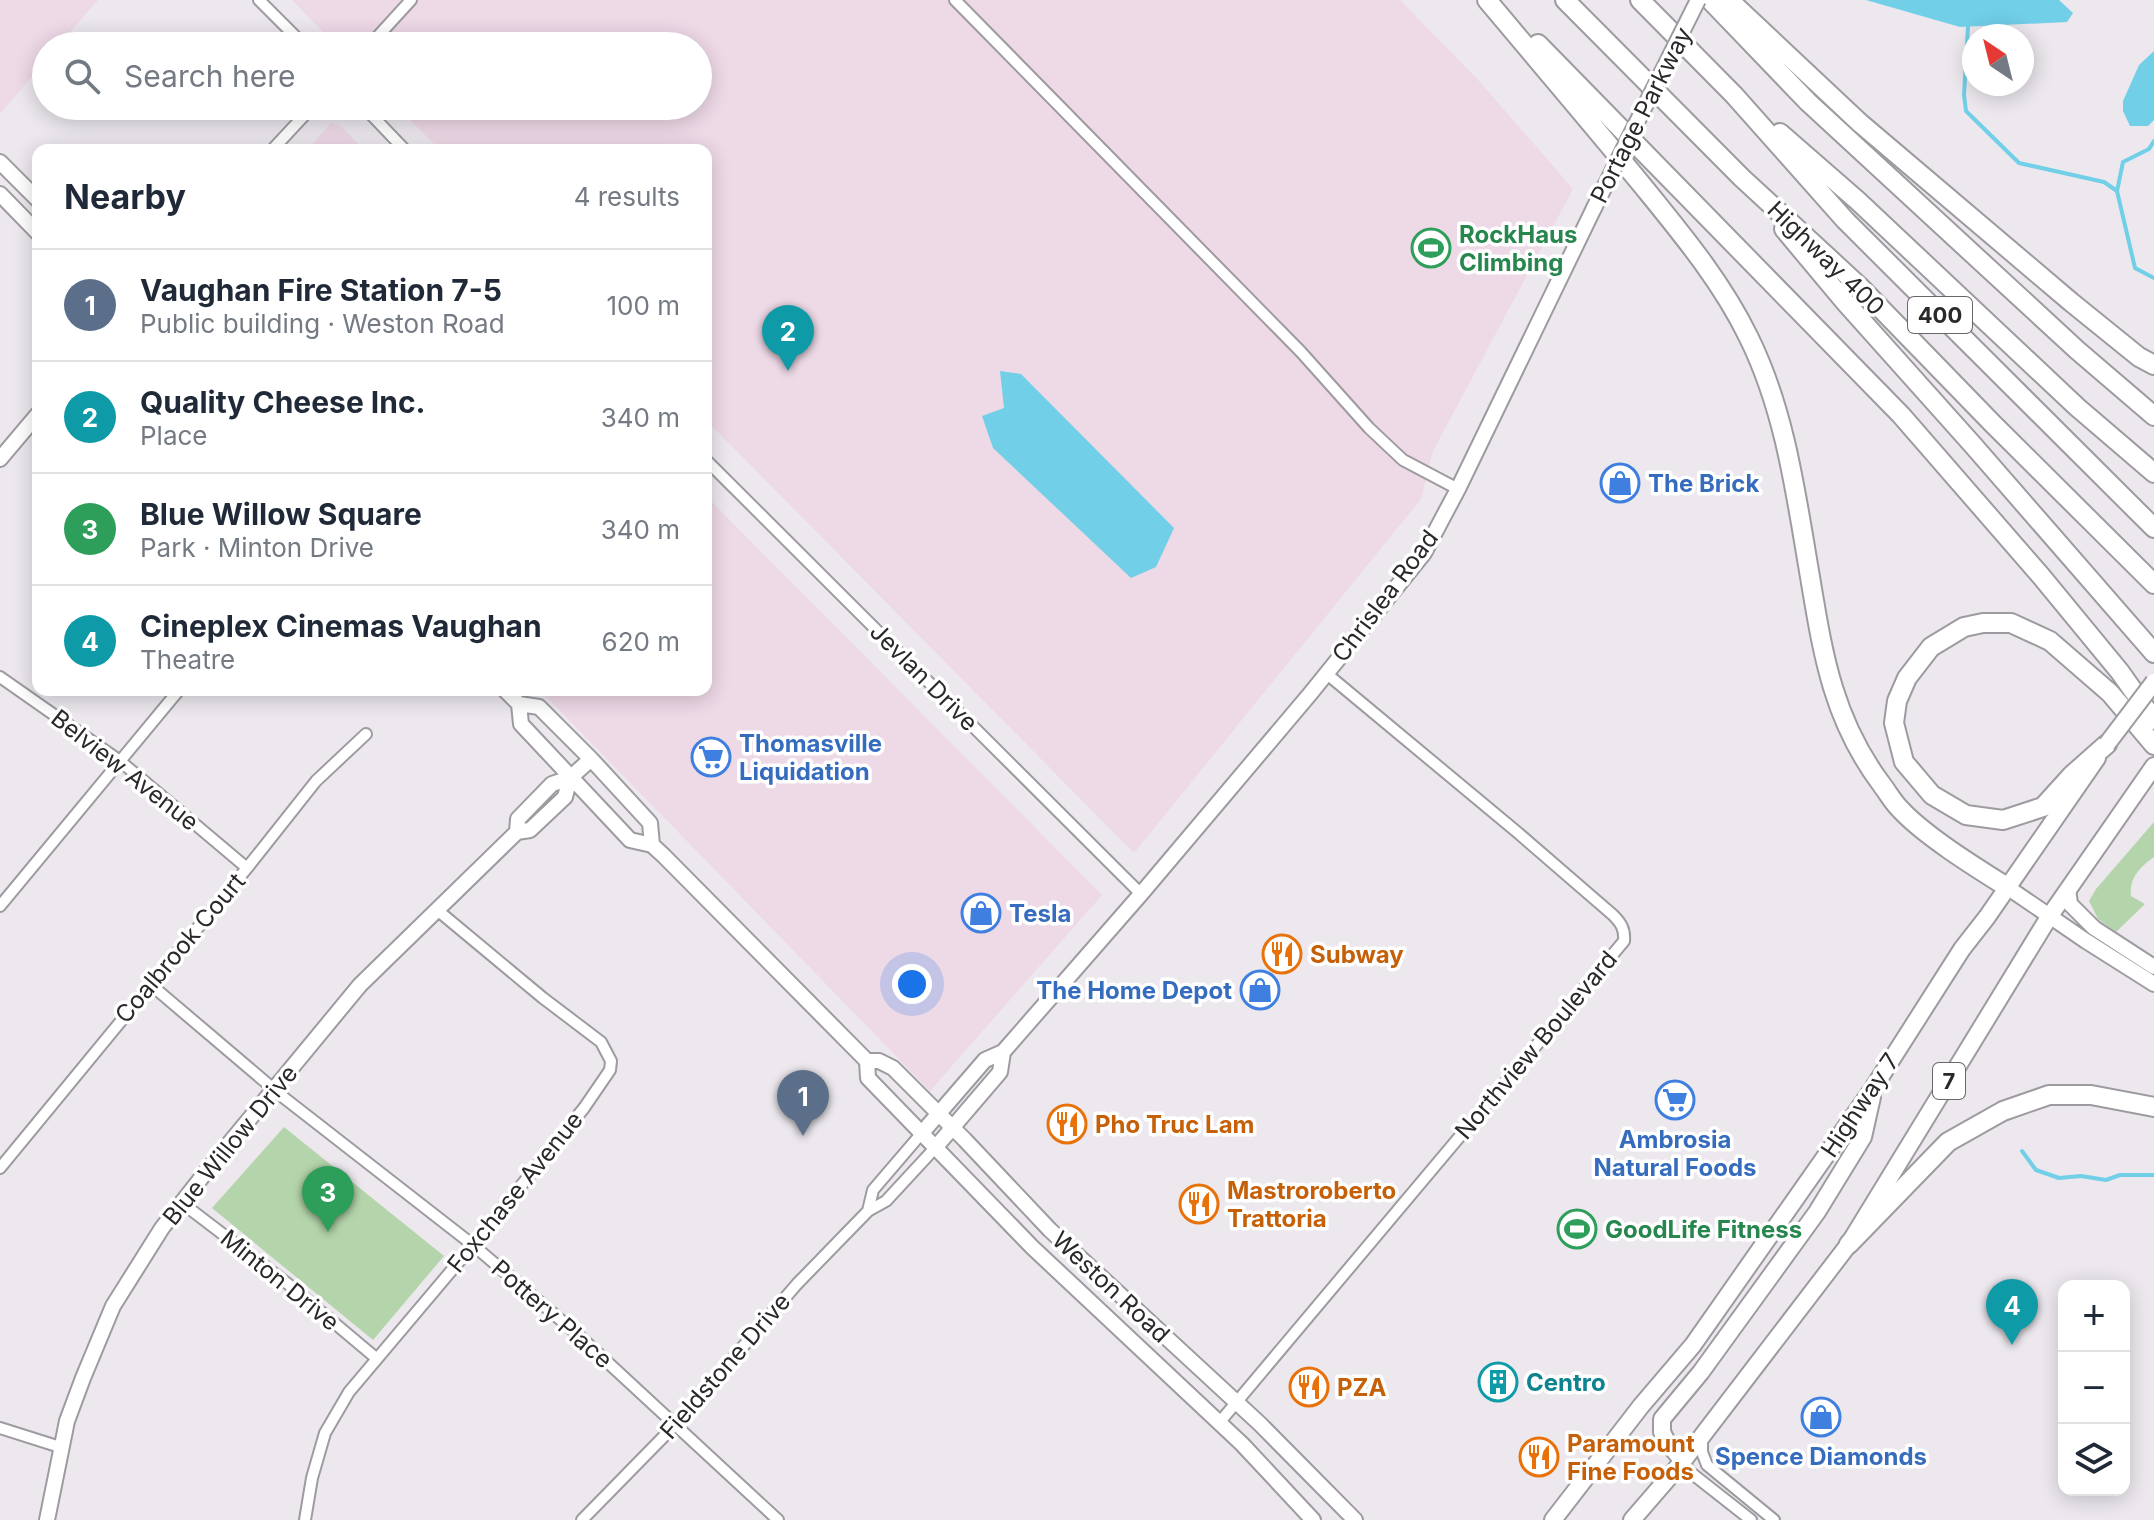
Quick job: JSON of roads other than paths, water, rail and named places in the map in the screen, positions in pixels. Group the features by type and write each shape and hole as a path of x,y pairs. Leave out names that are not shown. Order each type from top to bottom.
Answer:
{"highway":[{"path":"1487,0 1666,215 1719,285 1748,335 1769,381 1788,453 1822,649 1841,715 1866,764 1900,809 1927,833 2007,887"},
{"path":"1493,0 1901,415 2041,576 2120,672 2154,720"},
{"name":"Highway 400","path":"1565,0 1742,178 1859,286 2154,584"},
{"name":"Highway 400","path":"1640,0 1734,95 1845,220 2154,528"},
{"path":"1710,0 1808,102 2077,350 2154,416"},
{"path":"1729,0 1860,123 2071,302 2139,357 2154,365"},
{"path":"1734,95 1841,186 2077,407 2154,473"},
{"path":"1742,178 1845,302 2154,653"},
{"path":"2107,744 2072,775 2043,807 2003,820 1966,815 1932,795 1904,762 1894,723 1897,701 1907,678 1931,647 1964,627 2011,623 2050,641 2110,693 2154,745"},
{"path":"1849,1244 1948,1142 2003,1111 2049,1095 2091,1095 2154,1107"}],"main road":[{"name":"Highway 7","path":"1553,1520 1641,1406 1693,1345 1874,1087 1962,949 2154,682"},
{"name":"7","path":"1632,1520 1683,1461 1849,1244 2049,917 2150,772"},
{"path":"1683,1461 1662,1432 1662,1419 1701,1372 1817,1212 1863,1137 1874,1087"}],"street":[{"path":"259,0 291,32"},
{"path":"382,32 411,0"},
{"path":"955,0 1301,352 1369,428 1403,460 1458,489"},
{"name":"Portage Parkway","path":"1458,489 1698,0"},
{"path":"278,144 300,120"},
{"path":"376,120 399,144"},
{"path":"0,162 32,194"},
{"path":"0,194 32,227"},
{"path":"0,459 32,422"},
{"name":"Jevlan Drive","path":"712,466 1141,894"},
{"name":"Chrislea Road","path":"939,1114 985,1060 1003,1052 1327,674 1424,553 1458,489"},
{"name":"Northview Boulevard","path":"1219,1423 1624,941 1625,932 1613,915 1327,674"},
{"name":"Belview Avenue","path":"0,677 120,761 247,868"},
{"path":"0,906 174,696"},
{"name":"Weston Road","path":"511,696 519,704 539,707 591,759 650,823 652,845"},
{"name":"Weston Road","path":"519,704 521,724 630,840 652,845 792,983 867,1061 868,1078 921,1134 1032,1247 1242,1444 1313,1520"},
{"name":"Coalbrook Court","path":"0,1168 316,781 366,734"},
{"name":"Blue Willow Drive","path":"47,1520 67,1421 113,1306 162,1228 360,985 517,832 518,819 552,784 570,778 591,759"},
{"path":"2007,887 2086,941 2154,967"},
{"path":"2068,889 2070,904 2154,984"},
{"name":"Foxchase Avenue","path":"305,1520 312,1478 325,1433 349,1392 473,1245 591,1099 610,1070 611,1061 601,1042 436,909"},
{"name":"Pottery Place","path":"150,984 275,1089 473,1245 576,1333 778,1520"},
{"name":"Chrislea Road","path":"952,1127 1000,1072 1003,1052"},
{"name":"Weston Road","path":"867,1061 879,1061 893,1068 1050,1230 1237,1402 1355,1520"},
{"name":"Fieldstone Drive","path":"868,1211 873,1190 939,1114"},
{"name":"Fieldstone Drive","path":"582,1520 676,1424 788,1295 868,1211 886,1201 952,1127"},
{"name":"Minton Drive","path":"182,1203 288,1284 376,1358"},
{"path":"0,1428 60,1447"},
{"path":"1702,1436 1702,1452 1707,1465 1774,1520"},
{"path":"1683,1461 1690,1472 1751,1520"}],"water":[{"path":"1866,0 2059,0 2073,13 2067,22 1962,24 1960,27"},
{"path":"2154,51 2154,120 2148,126 2130,126 2123,111 2123,101 2139,65"},
{"path":"1000,371 1021,374 1174,528 1156,567 1131,578 993,448 982,416 1004,408"}],"waterway":[{"path":"1964,96 1966,111 2019,163 2104,182 2117,191"},
{"path":"2154,141 2149,149 2123,162 2117,191 2135,268 2154,278"},
{"path":"2022,1151 2036,1170 2059,1178 2081,1176 2106,1180 2120,1175 2154,1175"}],"place":[{"name":"RockHaus Climbing","path":"1431,248"},
{"name":"Quality Cheese Inc.","path":"788,371"},
{"name":"The Brick","path":"1620,483"},
{"name":"Thomasville Liquidation","path":"711,757"},
{"name":"Tesla","path":"981,913"},
{"name":"Subway","path":"1282,954"},
{"name":"The Home Depot","path":"1260,990"},
{"name":"Ambrosia Natural Foods","path":"1675,1100"},
{"name":"Pho Truc Lam","path":"1067,1124"},
{"name":"Vaughan Fire Station 7-5","path":"803,1136"},
{"name":"Mastroroberto Trattoria","path":"1199,1204"},
{"name":"GoodLife Fitness","path":"1577,1229"},
{"name":"Blue Willow Square","path":"328,1232"},
{"name":"Cineplex Cinemas Vaughan","path":"2012,1345"},
{"name":"Centro","path":"1498,1382"},
{"name":"PZA","path":"1309,1387"},
{"name":"Spence Diamonds","path":"1821,1417"},
{"name":"Paramount Fine Foods","path":"1539,1457"}]}
